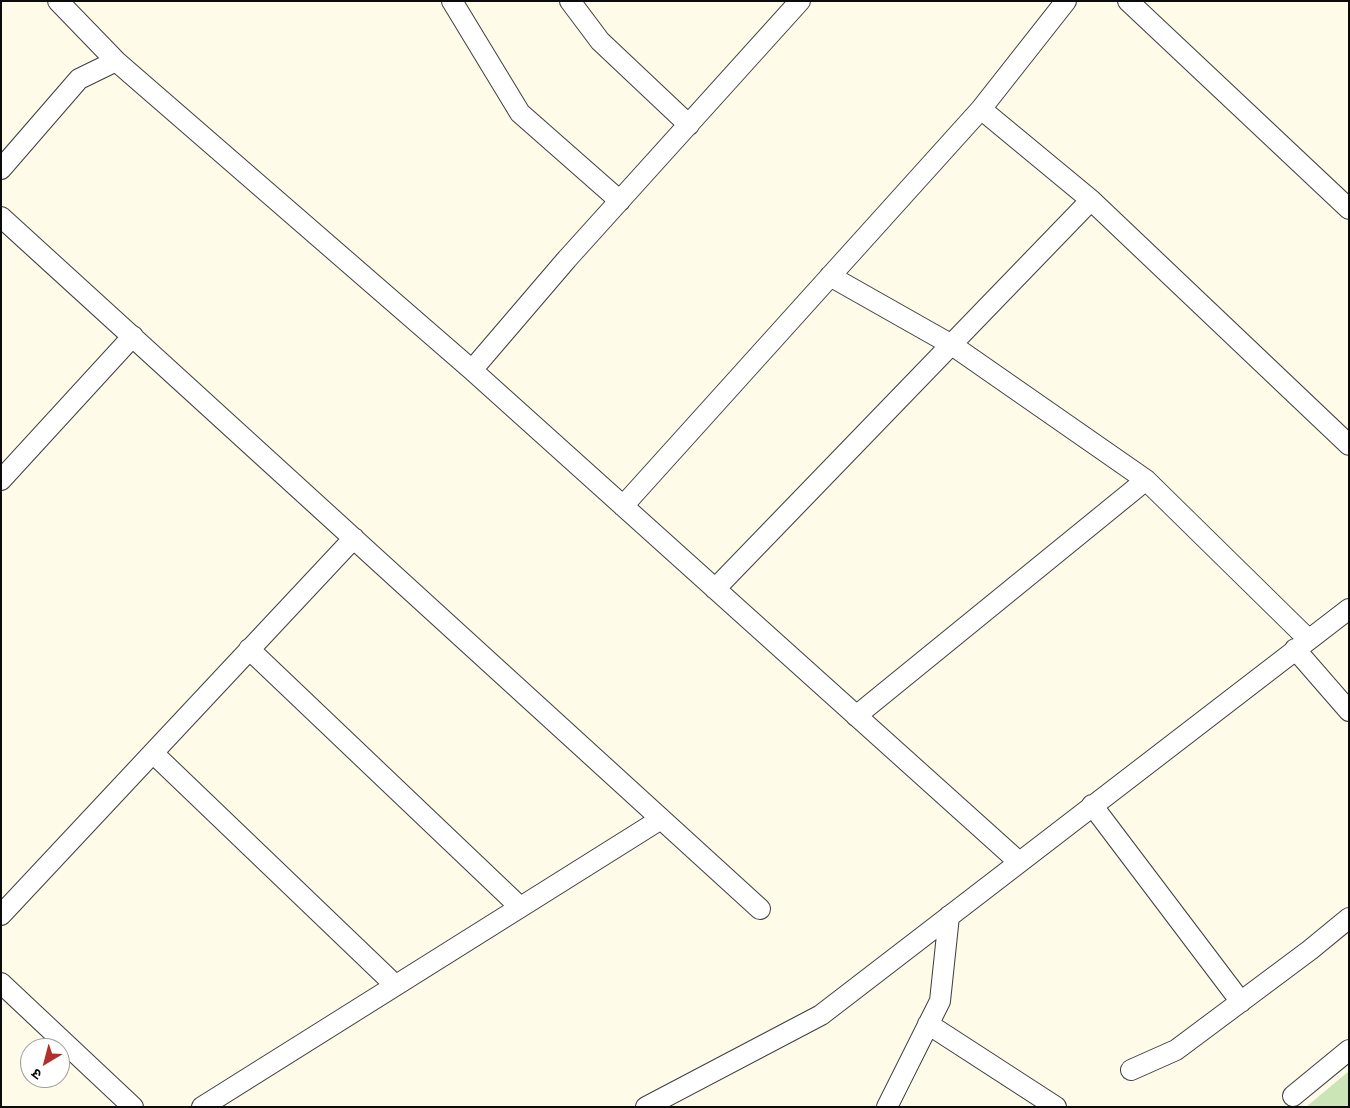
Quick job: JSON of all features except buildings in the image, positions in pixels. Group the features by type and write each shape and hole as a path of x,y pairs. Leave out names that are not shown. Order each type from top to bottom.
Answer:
{"street":[{"path":"452,1 520,113 620,201"},
{"path":"570,1 600,41 688,125"},
{"path":"472,370 568,259 800,1"},
{"path":"623,506 981,109 1066,1"},
{"path":"1128,1 1349,209"},
{"path":"60,2 116,61 472,370 1019,862"},
{"path":"1,169 79,79 116,61"},
{"path":"981,109 1091,200 1349,445"},
{"path":"715,589 1091,200"},
{"path":"1,217 760,909"},
{"path":"830,276 952,345 1146,480 1301,644 1349,711"},
{"path":"1,480 133,336"},
{"path":"856,716 1146,480"},
{"path":"1,915 354,538"},
{"path":"646,1107 821,1015 1349,608"},
{"path":"249,649 520,907"},
{"path":"153,753 395,985"},
{"path":"1092,805 1241,1002"},
{"path":"202,1107 662,819"},
{"path":"887,1107 940,1001 949,916"},
{"path":"1131,1070 1176,1050 1310,950 1349,918"},
{"path":"1,983 133,1107"},
{"path":"928,1024 1056,1107"},
{"path":"1293,1096 1349,1050"}],"green space":[{"path":"1349,1071 1349,1107 1306,1107"}]}
